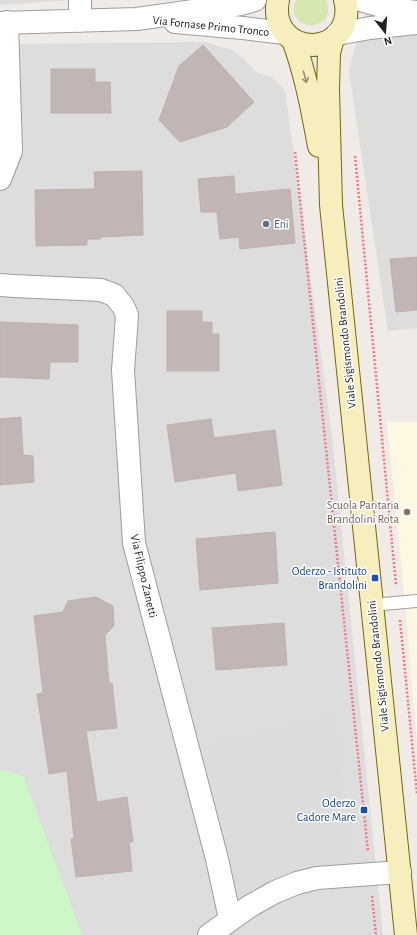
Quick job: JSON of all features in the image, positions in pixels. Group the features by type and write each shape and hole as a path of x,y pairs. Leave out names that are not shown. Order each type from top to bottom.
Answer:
{"main road":[{"name":"Viale Sigismondo Brandolini","path":"278,0 276,8 280,26 289,37 301,62 309,92 331,205"},
{"name":"Viale Sigismondo Brandolini","path":"345,0 346,15 343,25 335,36 329,53 328,90 331,205 406,935"},
{"path":"289,37 303,44 313,45 324,43 335,36"}],"street":[{"name":"Via Fornase Primo Tronco","path":"137,19 241,4 255,0"},
{"path":"360,0 392,9 417,12"},
{"name":"Via Fornase Primo Tronco","path":"4,23 80,10 137,19 243,28 289,37"},
{"path":"0,179 11,151 4,23"},
{"path":"335,36 370,28 417,23"},
{"name":"Via Filippo Zanetti","path":"0,285 101,290 114,295 123,306 126,315 126,330 123,370 134,543 218,859 230,919"},
{"path":"209,935 250,906 275,892 297,883 316,878 400,872"}],"lane":[{"path":"372,605 417,601"}],"path":[{"path":"295,147 366,833"},
{"path":"354,150 417,794"}],"shaded area":[{"path":"0,0 78,0 0,5"},
{"path":"364,0 417,0 417,328 388,331 349,71 355,46 364,31 366,21 366,5"},
{"path":"206,42 232,50 244,59 256,72 273,78 285,90 332,436 383,935 0,935 0,44"},
{"name":"Scuola Paritaria Brandolini Rota","path":"387,422 417,422 417,742 405,602"},
{"path":"335,712 353,870 241,905 206,742"}],"green space":[{"path":"296,0 326,0 328,11 325,19 319,24 311,25 303,23 297,19 294,11"},
{"path":"0,769 23,776 82,935 0,935"}],"building":[{"path":"203,45 254,102 227,127 180,142 159,120 179,66"},
{"path":"51,69 95,69 95,82 110,82 111,113 51,113"},
{"path":"142,171 143,235 87,239 87,245 36,246 35,190 95,189 94,172"},
{"path":"234,176 235,194 290,189 295,243 240,249 239,237 220,239 217,212 201,212 198,179"},
{"path":"417,257 417,310 396,312 390,259"},
{"path":"167,311 202,311 202,322 212,322 212,334 219,334 219,371 167,371"},
{"path":"0,322 78,325 78,362 50,362 49,379 0,377"},
{"path":"21,417 23,455 33,456 34,482 0,485 0,419"},
{"path":"211,419 214,438 275,430 282,485 238,491 236,473 175,482 167,425"},
{"path":"275,532 278,583 200,590 196,539"},
{"path":"96,597 113,606 114,626 105,635 109,684 112,683 117,728 86,731 97,802 127,797 133,842 129,842 132,871 76,877 71,839 74,838 67,771 49,774 37,694 43,693 34,616 63,612 68,601"},
{"path":"284,623 287,665 216,670 212,628"}],"place":[{"name":"Eni","path":"266,224"},
{"name":"Scuola Paritaria Brandolini Rota","path":"407,512"},
{"name":"Oderzo - Istituto Brandolini","path":"375,578"},
{"name":"Oderzo Cadore Mare","path":"364,810"}]}
